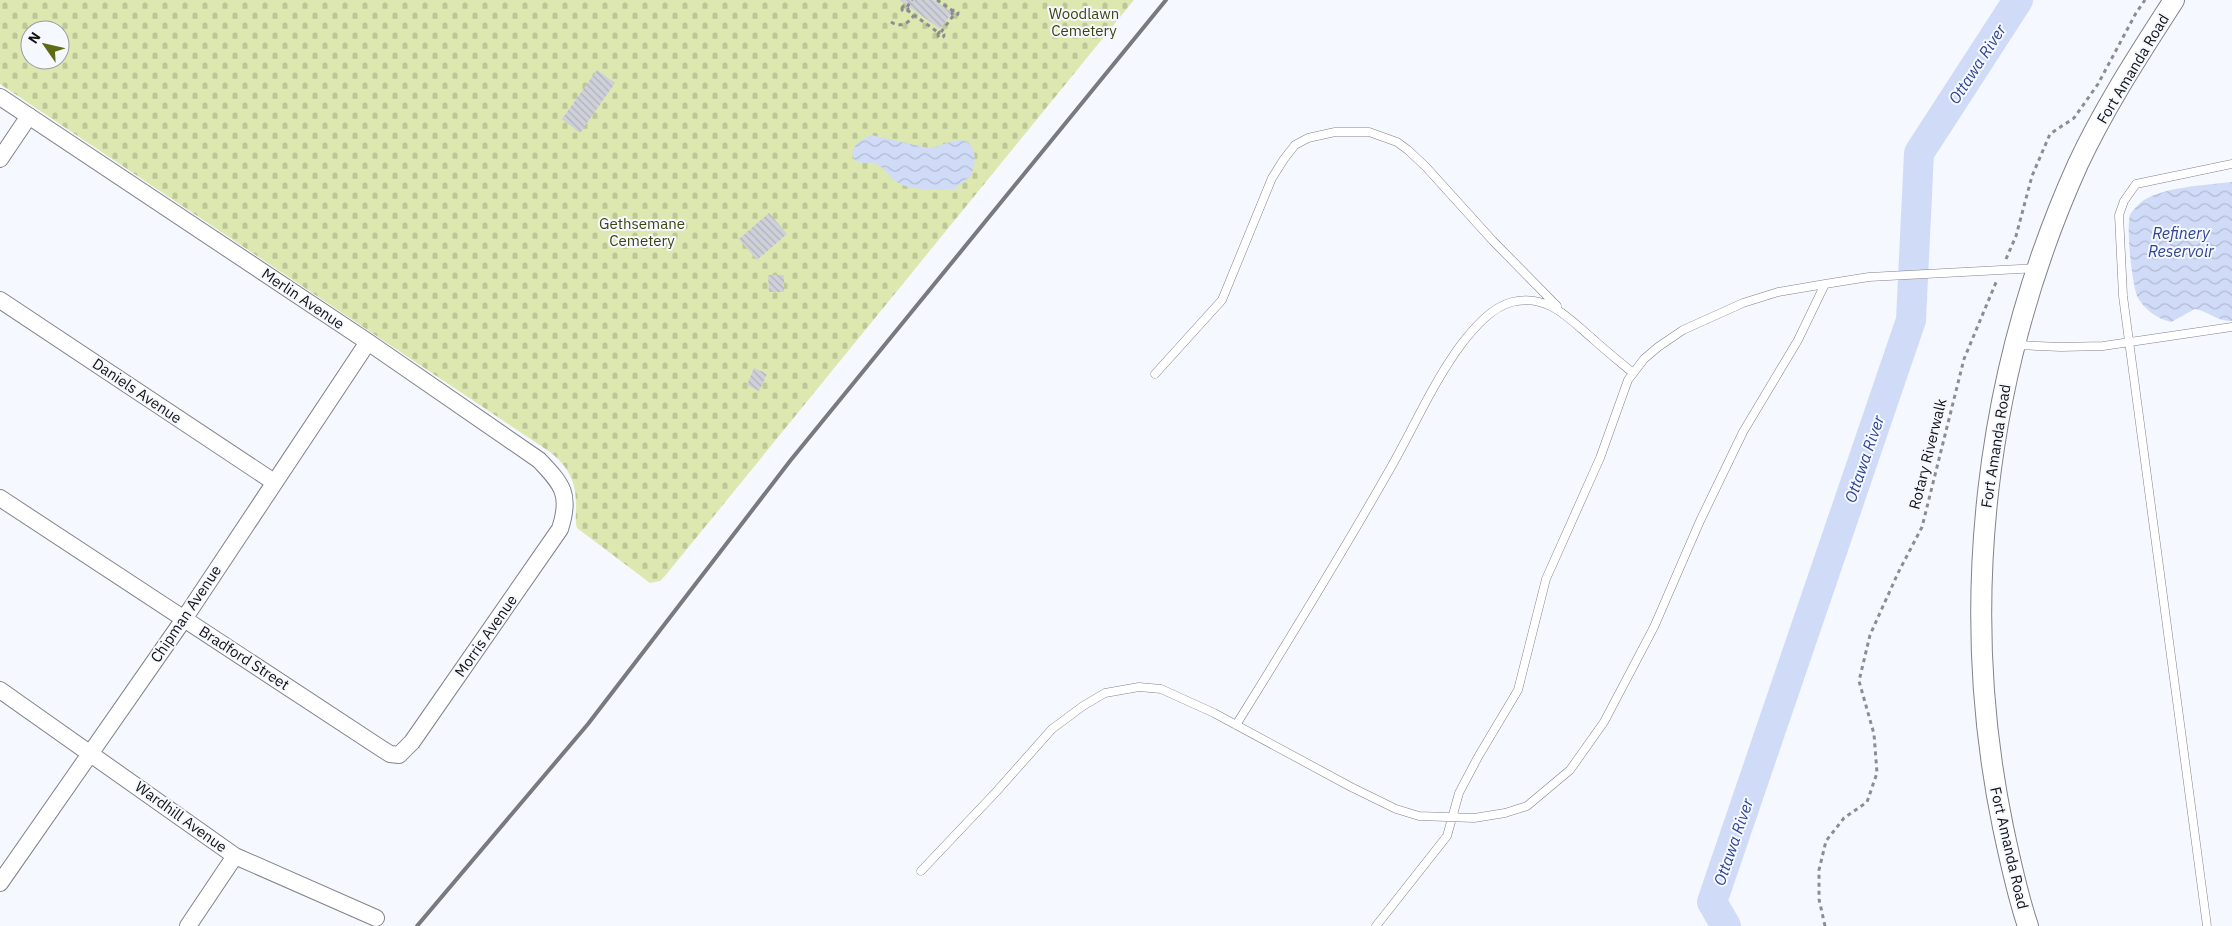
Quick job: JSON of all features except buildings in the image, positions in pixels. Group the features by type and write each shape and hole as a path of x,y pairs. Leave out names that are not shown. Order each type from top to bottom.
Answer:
{"street":[{"name":"Fort Amanda Road","path":"2028,926 2008,851 1997,798 1984,700 1982,642 1984,530 2000,406 2014,345 2037,268 2079,164 2108,106 2174,0"},
{"name":"Merlin Avenue","path":"0,97 368,342 539,460 560,484 567,502 560,529"},
{"path":"0,159 29,116"},
{"name":"Daniels Avenue","path":"0,300 274,482"},
{"name":"Chipman Avenue","path":"0,883 184,619 368,342"},
{"name":"Bradford Street","path":"0,498 390,754 399,755 405,752 412,742"},
{"name":"Morris Avenue","path":"412,742 560,529"},
{"name":"Wardhill Avenue","path":"0,690 91,752 235,856 376,918"},
{"path":"188,926 235,856"}],"lane":[{"path":"1155,374 1222,300 1272,178 1284,159 1295,145 1308,138 1334,132 1369,132 1397,142 1408,150 1426,166 1493,241 1562,311 1633,373"},
{"path":"2207,926 2123,296 2119,215 2124,201 2136,184 2232,164"},
{"path":"1376,926 1447,836 1459,793 1466,778 1518,690 1546,579 1600,458 1628,380 1644,359 1658,347 1690,326 1743,303 1778,292 1869,277 2037,268"},
{"path":"921,871 996,792 1052,729 1083,706 1105,693 1139,687 1161,689 1236,725 1396,809 1419,816 1474,818 1504,813 1527,806 1570,770 1589,746 1632,672 1700,520 1743,432 1798,340 1825,284"},
{"path":"1236,725 1318,592 1387,474 1444,370 1463,342 1482,321 1502,306 1513,301 1531,301 1549,305 1562,311"},
{"path":"2014,345 2103,346 2232,327"}],"path":[{"path":"912,0 907,9 940,33 953,14 937,0"},
{"name":"Rotary Riverwalk","path":"1825,926 1819,899 1819,870 1826,841 1844,818 1867,802 1878,773 1874,734 1859,681 1870,635 1898,572 1922,527 1964,359 2016,236 2032,176 2050,134 2074,118 2098,84 2145,0"},
{"path":"891,22 896,25 904,24 914,15"}],"green space":[{"name":"Gethsemane Cemetery","path":"0,0 1134,0 660,581 650,583 577,528 576,499 573,483 567,470 550,452 0,84"}],"water":[{"path":"871,135 928,148 958,140 968,142 974,154 971,176 955,189 925,189 902,185 876,164 854,160 853,151 856,144"},
{"name":"Refinery Reservoir","path":"2232,182 2232,321 2222,320 2195,309 2171,322 2166,321 2148,310 2138,298 2129,243 2130,215 2140,203 2159,193"}],"waterway":[{"name":"Ottawa River","path":"1726,926 1712,902 1911,320 1919,153 2018,0"}],"railway":[{"path":"417,926 588,724 790,461 1166,0"}],"park label":[{"name":"Woodlawn Cemetery","path":"1084,22"}]}
